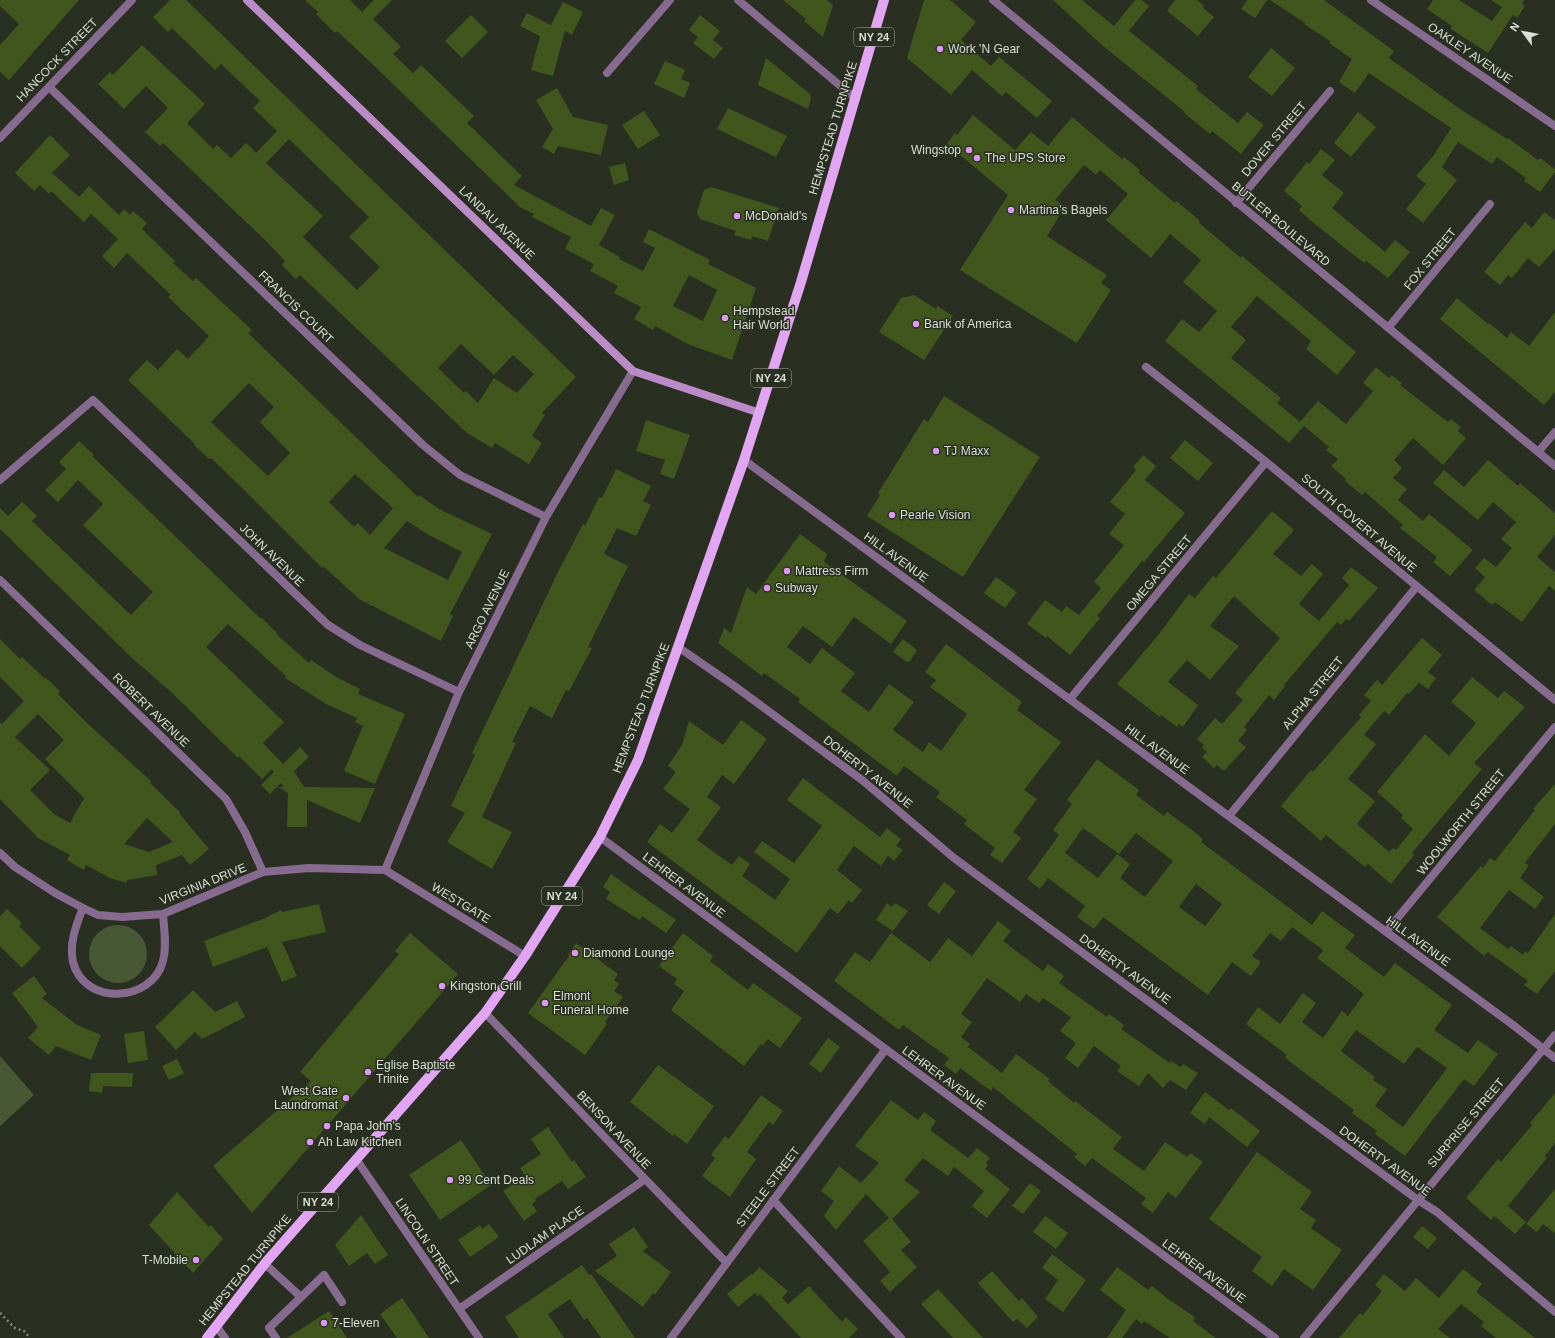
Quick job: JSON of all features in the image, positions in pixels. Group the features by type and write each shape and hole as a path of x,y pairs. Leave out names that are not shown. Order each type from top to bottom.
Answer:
{"main road":[{"name":"HEMPSTEAD TURNPIKE","path":"206,1338 265,1264 485,1013 525,956 600,837 638,760 760,413 856,99 884,0"}],"street":[{"name":"HANCOCK STREET","path":"0,138 132,0"},
{"name":"LANDAU AVENUE","path":"247,0 633,371 760,413"},
{"path":"607,73 670,0"},
{"path":"738,0 856,99"},
{"name":"BUTLER BOULEVARD","path":"993,0 1555,466"},
{"name":"OAKLEY AVENUE","path":"1371,0 1555,126"},
{"name":"FRANCIS COURT","path":"48,87 423,445 460,475 546,517"},
{"name":"DOVER STREET","path":"1236,203 1330,90"},
{"name":"FOX STREET","path":"1388,328 1490,204"},
{"name":"SOUTH COVERT AVENUE","path":"1146,367 1266,462 1555,700"},
{"name":"ARGO AVENUE","path":"385,870 459,692 546,517 633,371"},
{"name":"JOHN AVENUE","path":"0,480 93,400 328,625 360,645 459,692"},
{"path":"1538,452 1555,432"},
{"name":"HILL AVENUE","path":"744,460 1513,1025 1555,1058"},
{"name":"OMEGA STREET","path":"1070,699 1266,462"},
{"name":"ROBERT AVENUE","path":"0,580 226,799 245,832 263,872"},
{"name":"ALPHA STREET","path":"1229,816 1417,586"},
{"name":"DOHERTY AVENUE","path":"678,647 733,685 862,780 954,858 1418,1200 1437,1212 1555,1312"},
{"name":"WOOLWORTH STREET","path":"1386,932 1555,726"},
{"name":"LEHRER AVENUE","path":"600,837 1275,1338"},
{"name":"VIRGINIA DRIVE","path":"0,853 15,867 55,893 83,908 98,915 122,917 163,914 263,872 310,868 385,870"},
{"name":"WESTGATE","path":"385,870 525,956"},
{"path":"83,908 73,940 73,961 77,973 82,980 92,987 114,994 125,994 141,988 156,976 163,961 165,944 163,914"},
{"name":"BENSON AVENUE","path":"485,1013 620,1151 644,1180 726,1263"},
{"name":"SURPRISE STREET","path":"1304,1338 1555,1035"},
{"name":"STEELE STREET","path":"672,1338 885,1050"},
{"name":"LINCOLN STREET","path":"356,1159 479,1338"},
{"name":"LUDLAM PLACE","path":"459,1310 644,1180"},
{"path":"773,1200 901,1338"},
{"path":"265,1264 302,1297"},
{"path":"276,1338 269,1328 324,1275 342,1302"},
{"path":"216,1326 225,1338"}],"path":[{"path":"0,1313 15,1328 24,1331 30,1338"}],"green space":[{"path":"112,925 124,925 139,933 147,948 147,960 139,975 124,983 112,983 97,975 89,960 89,948 97,933"},
{"path":"0,1056 34,1095 0,1126"}],"building":[{"path":"0,0 79,0 9,80 0,72 0,45 19,24 0,6"},
{"path":"170,0 186,0 576,377 542,413 545,415 532,436 542,443 529,464 495,443 492,448 467,433 300,275 296,279 282,265 285,261 264,239 163,143 160,146 145,132 168,108 146,86 124,109 98,84 110,72 113,75 142,45 205,104 187,123 213,149 217,145 231,158 246,143 256,153 277,131 253,108 260,101 221,64 215,70 172,28 168,32 153,17","holes":["289,139 369,217 349,237 380,267 357,290 303,237 323,216 266,163","461,344 494,375 513,355 534,374 517,393 494,378 478,403 466,391 464,393 438,368"]},
{"path":"305,0 350,0 362,12 374,0 392,0 373,19 401,47 393,54 413,73 421,65 474,116 467,123 522,176 514,185 591,226 601,208 615,215 599,245 620,257 619,259 643,271 655,248 643,242 649,229 710,260 708,264 756,288 732,360 690,345 655,326 653,330 634,319 641,307 614,293 618,286 590,271 594,264 565,249 571,237 532,217 534,214 520,207 366,58 337,31 335,33 316,14 318,12","holes":["689,275 717,290 703,321 673,306"]},
{"path":"783,0 827,0 833,5 823,37 804,21 806,19"},
{"path":"924,0 950,0 976,22 961,40 991,66 999,57 1052,101 1037,118 1006,92 1002,96 972,70 951,95 907,58"},
{"path":"1053,0 1082,0 1114,26 1135,0 1142,0 1149,6 1129,31 1198,86 1196,89 1238,123 1247,112 1264,125 1241,154 1212,131 1210,134 1184,113 1185,112 1103,46"},
{"path":"1175,0 1197,0 1204,6 1203,8 1214,17 1198,36 1167,11"},
{"path":"1247,0 1267,0 1255,18 1241,9"},
{"path":"1270,0 1324,0 1394,51 1389,58 1460,109 1507,139 1508,138 1538,160 1540,158 1555,169 1555,172 1540,192 1524,181 1526,178 1497,157 1492,164 1458,142 1442,167 1457,180 1423,223 1406,209 1426,184 1416,176 1434,155 1451,128 1369,73 1355,93 1339,82 1352,59 1329,43 1330,41 1304,24 1305,23"},
{"path":"1433,0 1459,0 1492,21 1502,7 1491,0 1524,0 1522,3 1525,6 1517,18 1513,15 1488,53 1451,29 1452,26 1427,9"},
{"path":"563,2 583,12 572,35 565,31 553,76 531,70 540,36 520,26 527,13 551,25"},
{"path":"471,15 488,32 462,58 445,41"},
{"path":"700,15 720,31 713,40 723,48 714,59 693,43 698,37 689,30"},
{"path":"1271,48 1295,68 1272,96 1248,77"},
{"path":"766,58 810,94 811,98 808,109 758,85"},
{"path":"665,61 685,70 681,79 690,83 684,98 654,84"},
{"path":"557,88 573,117 608,125 601,155 558,146 554,154 542,147 553,129 536,100"},
{"path":"728,108 787,136 776,157 717,129"},
{"path":"644,111 660,135 638,149 622,125"},
{"path":"1358,112 1376,127 1351,157 1334,143"},
{"path":"973,115 1015,150 1031,132 1048,146 1072,117 1122,159 1124,157 1140,170 1138,172 1175,203 1176,201 1186,209 1200,221 1199,223 1241,258 1242,256 1356,352 1337,375 1306,349 1311,341 1257,296 1231,327 1246,340 1231,358 1281,398 1277,403 1300,422 1318,401 1346,424 1373,391 1363,383 1376,367 1389,378 1391,375 1402,383 1400,385 1448,422 1451,419 1461,427 1458,431 1466,438 1443,465 1413,438 1394,460 1402,468 1393,478 1407,489 1398,500 1423,521 1429,514 1473,550 1450,576 1433,562 1437,557 1400,528 1403,525 1365,492 1362,495 1345,481 1346,479 1331,466 1338,459 1326,450 1329,447 1304,426 1289,443 1165,341 1182,319 1199,332 1217,311 1183,282 1201,260 1170,234 1151,258 1106,220 1128,194 1100,170 1096,175 1084,165 1055,200 1065,206 1047,236 1107,275 1101,283 1111,290 1077,343 960,270 1008,195 947,144 955,133 957,135"},
{"path":"50,135 70,155 52,173 79,197 89,186 119,215 124,209 130,215 133,211 147,223 142,229 175,261 173,263 193,281 196,278 252,330 248,333 418,497 419,495 439,509 492,534 450,614 453,616 441,641 359,599 323,566 322,568 242,488 211,458 209,459 194,445 195,444 128,380 147,360 158,370 177,349 188,359 209,336 168,297 171,295 127,253 114,268 102,256 118,239 91,214 84,222 51,191 49,194 40,185 34,191 15,173","holes":["249,383 274,407 260,422 290,453 268,476 211,422","355,474 393,508 370,535 358,523 354,527 329,502","407,521 429,535 462,552 448,580 384,548"]},
{"path":"1321,149 1335,160 1322,175 1344,193 1332,208 1385,252 1395,240 1410,252 1388,278 1366,261 1364,263 1310,220 1299,210 1302,206 1284,191 1307,162 1309,164"},
{"path":"625,163 629,180 614,185 609,167"},
{"name":"McDonald's","path":"711,187 779,208 768,241 752,236 751,240 734,235 736,231 700,219 697,212 704,190"},
{"path":"1544,212 1555,220 1555,249 1539,267 1528,258 1512,278 1508,275 1500,285 1484,272 1525,222 1532,228"},
{"name":"Bank of America","path":"914,295 936,309 937,306 953,316 924,360 879,332 901,298"},
{"path":"1457,298 1507,338 1511,332 1529,346 1555,312 1555,392 1544,405 1440,319"},
{"path":"944,396 1040,457 963,577 867,516 880,495 878,493 924,419 928,422"},
{"path":"646,420 690,435 674,479 660,474 665,460 636,451"},
{"path":"1185,440 1213,463 1198,481 1170,458"},
{"path":"79,441 94,455 92,456 261,619 262,618 277,633 276,634 309,663 311,660 338,678 360,689 358,694 405,714 375,784 344,771 363,726 355,722 357,718 326,704 285,678 286,676 228,624 206,647 284,722 263,743 283,764 300,747 309,757 294,771 304,787 375,788 360,823 307,800 307,827 287,827 288,793 278,787 284,787 281,783 270,794 261,785 274,772 272,769 262,779 239,756 238,758 171,692 132,658 0,529 0,508 8,516 22,502 37,516 32,521 131,615 153,592 83,525 103,504 78,480 58,502 45,490 66,469 59,462"},
{"path":"1143,455 1156,466 1145,480 1185,513 1144,562 1142,561 1097,616 1100,618 1070,655 1047,636 1046,638 1027,624 1045,600 1062,612 1066,606 1079,615 1101,588 1094,582 1124,545 1109,534 1125,514 1110,502 1136,470 1133,467"},
{"path":"1488,460 1518,486 1520,483 1555,513 1555,535 1537,557 1555,572 1555,591 1549,586 1522,622 1495,602 1492,605 1474,590 1485,577 1475,568 1484,558 1496,567 1512,548 1501,539 1516,522 1493,502 1478,520 1433,483 1444,470 1464,487"},
{"path":"616,469 651,486 643,501 651,505 636,536 617,528 604,554 628,566 588,647 592,648 569,691 566,690 552,718 530,706 512,742 516,743 482,817 512,832 492,869 447,842 465,813 451,806 475,755 472,753 558,572 583,524 585,526 599,497 602,498"},
{"path":"1272,511 1294,530 1273,554 1301,576 1312,564 1323,574 1299,604 1319,621 1349,585 1342,578 1351,567 1378,588 1349,621 1346,619 1341,625 1337,622 1284,685 1285,686 1274,700 1269,695 1244,727 1247,730 1238,741 1246,747 1224,771 1217,765 1214,768 1202,757 1207,752 1202,748 1204,745 1197,739 1215,718 1222,724 1243,700 1235,693 1280,638 1234,596 1210,626 1239,646 1210,680 1187,660 1168,682 1198,705 1183,727 1179,724 1177,727 1161,715 1160,717 1117,684 1159,634 1189,594 1195,598 1213,576 1216,578"},
{"path":"800,534 827,554 824,562 907,621 891,644 854,617 832,647 803,626 787,647 810,664 822,648 855,673 841,691 869,712 889,684 914,702 893,730 923,752 929,742 941,751 967,714 930,687 936,680 925,672 946,644 1022,702 1017,710 1061,742 1024,790 1037,799 1013,832 1021,838 1002,863 990,855 995,848 964,824 967,820 936,797 940,792 904,766 897,776 798,702 800,699 764,673 762,676 718,643 724,628 731,633 747,587 756,594"},
{"path":"996,577 1017,592 1005,608 984,593"},
{"path":"1422,638 1442,655 1428,672 1436,678 1428,689 1419,683 1409,694 1407,693 1389,715 1384,711 1364,735 1376,744 1348,779 1375,801 1357,824 1389,852 1393,848 1396,850 1413,829 1401,818 1403,815 1377,792 1425,734 1449,756 1476,723 1451,702 1472,677 1498,698 1504,691 1525,707 1474,763 1482,769 1412,853 1414,855 1391,884 1368,864 1365,867 1326,835 1321,841 1281,806 1311,770 1313,772 1361,717 1359,715 1371,701 1364,695 1377,680 1382,685"},
{"path":"0,639 20,659 22,657 60,691 58,694 88,724 151,781 150,783 180,812 179,813 209,849 190,865 182,855 156,865 157,875 127,880 126,883 110,878 86,865 84,870 67,860 70,855 38,838 0,799 0,722 2,724 24,701 0,677","holes":["38,714 64,740 45,759 84,798 70,823 54,814 30,790 50,770 15,737","147,818 173,842 149,852 124,844"]},
{"path":"903,639 917,650 910,661 907,662 893,652"},
{"path":"741,720 767,739 734,784 722,775 707,797 721,807 697,840 732,865 739,856 750,864 742,876 775,900 790,879 754,852 762,841 794,863 822,826 787,800 803,778 880,837 887,828 901,839 896,846 903,850 894,861 888,856 881,866 854,846 837,870 862,890 852,903 849,900 838,914 830,908 797,953 647,842 660,824 672,833 690,809 663,789 676,772 668,766 682,745 689,721 723,745"},
{"path":"1097,759 1139,790 1136,795 1164,816 1167,812 1192,830 1203,839 1201,842 1312,925 1322,911 1355,935 1345,948 1384,977 1395,963 1452,1005 1434,1030 1468,1053 1478,1040 1498,1054 1474,1086 1464,1079 1405,1156 1375,1134 1377,1131 1352,1113 1354,1110 1289,1061 1285,1057 1287,1055 1246,1024 1258,1007 1280,1024 1303,993 1316,1003 1302,1022 1323,1038 1342,1011 1348,1016 1364,994 1317,958 1323,950 1292,927 1281,941 1270,933 1252,956 1261,962 1251,976 1232,962 1208,995 1103,917 1094,929 1077,917 1085,906 1048,878 1040,889 1027,879 1059,835 1053,830 1072,804 1067,800","holes":["1083,828 1119,854 1136,833 1173,861 1145,897 1120,878 1130,864 1117,854 1098,878 1065,853","1196,884 1222,904 1205,926 1179,907","1356,1030 1404,1064 1417,1047 1447,1068 1403,1127 1375,1106 1387,1089 1373,1080 1375,1077 1341,1051"]},
{"path":"1555,784 1555,824 1525,863 1529,865 1520,878 1544,897 1535,909 1509,890 1480,928 1508,949 1511,946 1523,955 1525,951 1528,953 1555,914 1555,971 1537,994 1524,985 1528,981 1488,952 1484,956 1437,917 1481,866 1483,868 1490,858 1495,861 1535,810 1533,809"},
{"path":"611,874 676,920 666,933 642,916 640,920 606,899 610,892 603,887"},
{"path":"944,882 956,891 939,914 927,905"},
{"path":"887,903 892,907 895,903 908,911 893,931 876,920"},
{"path":"319,904 326,932 282,942 297,976 282,982 267,947 213,967 204,941 263,919 281,910 282,912"},
{"path":"7,909 22,923 19,926 41,948 22,968 0,946 0,916"},
{"path":"998,921 1011,931 1003,941 1043,971 1048,964 1064,976 1059,983 1107,1017 1109,1014 1124,1025 1121,1029 1170,1063 1171,1061 1181,1067 1183,1064 1198,1073 1186,1090 1170,1080 1163,1088 1148,1073 1139,1086 1117,1071 1121,1066 1094,1046 1078,1068 1065,1058 1076,1043 1060,1031 1071,1017 1043,998 1039,1003 1026,994 1020,1002 987,978 961,1014 972,1022 961,1037 970,1044 968,1047 1002,1073 1016,1054 1050,1079 1048,1081 1074,1103 1075,1101 1122,1137 1113,1149 1144,1171 1165,1142 1187,1157 1190,1153 1203,1162 1176,1198 1168,1192 1153,1213 1141,1204 1146,1198 1092,1158 1085,1166 1074,1157 1077,1154 993,1087 991,1091 960,1068 956,1074 944,1065 949,1058 903,1025 899,1030 834,981 855,952 870,962 891,933 930,962 948,938 972,956"},
{"path":"410,933 458,974 252,1213 213,1166 311,1081 300,1072 399,954 395,951"},
{"path":"683,933 713,956 710,961 748,990 753,983 802,1018 780,1048 768,1039 762,1046 761,1044 744,1066 671,1010 684,991 674,984 677,979 659,966"},
{"path":"576,943 618,974 614,980 619,984 614,991 623,997 605,1022 607,1024 585,1055 528,1013 569,956 568,955"},
{"path":"34,976 47,994 42,998 77,1025 101,1035 91,1060 56,1046 49,1055 28,1038 38,1027 12,993"},
{"path":"193,990 215,1012 237,1001 245,1017 202,1039 195,1032 176,1050 155,1027"},
{"path":"144,1031 148,1060 128,1063 124,1034"},
{"path":"828,1038 840,1047 821,1073 809,1064"},
{"path":"177,1059 184,1073 169,1080 162,1066"},
{"path":"658,1065 714,1106 687,1144 674,1134 673,1136 630,1102"},
{"path":"91,1073 133,1073 132,1087 103,1086 102,1093 89,1091"},
{"path":"1205,1092 1229,1110 1231,1108 1260,1131 1247,1147 1209,1117 1205,1124 1190,1113"},
{"path":"1555,1093 1555,1143 1545,1156 1547,1158 1508,1206 1526,1222 1515,1234 1494,1216 1491,1220 1466,1198 1498,1159 1501,1162 1532,1125 1530,1123"},
{"path":"761,1095 783,1111 773,1125 769,1122 747,1152 756,1159 730,1197 702,1176 715,1158 711,1155 725,1136 729,1139"},
{"path":"891,1100 918,1120 924,1112 936,1121 930,1130 968,1158 977,1148 990,1158 986,1163 988,1165 985,1169 1010,1189 987,1218 972,1206 984,1191 954,1167 948,1176 923,1158 904,1180 920,1192 892,1219 911,1242 901,1250 917,1267 890,1292 880,1281 890,1272 863,1241 889,1218 866,1194 836,1230 824,1216 834,1201 821,1191 839,1166 861,1183 879,1163 855,1146"},
{"path":"548,1127 572,1162 574,1160 586,1177 568,1189 562,1181 535,1199 536,1201 532,1204 537,1211 524,1221 503,1191 525,1176 520,1168 541,1154 531,1139"},
{"name":"99 Cent Deals","path":"461,1140 491,1185 440,1220 409,1175"},
{"path":"1257,1152 1312,1192 1300,1209 1316,1220 1311,1228 1342,1250 1313,1290 1284,1269 1272,1286 1252,1271 1262,1257 1209,1219"},
{"path":"1030,1183 1041,1191 1023,1214 1012,1206"},
{"path":"1555,1189 1555,1233 1543,1224 1537,1232 1526,1224"},
{"path":"177,1192 209,1227 211,1225 223,1239 193,1273 149,1225"},
{"path":"361,1215 388,1255 375,1264 367,1253 349,1266 335,1245"},
{"path":"1045,1216 1068,1233 1056,1249 1033,1232"},
{"path":"489,1224 499,1237 470,1257 458,1240 480,1225 482,1229"},
{"path":"1422,1226 1437,1238 1428,1249 1413,1237"},
{"path":"634,1227 648,1247 643,1251 671,1272 655,1295 653,1293 643,1307 595,1271 617,1256 609,1244"},
{"path":"1052,1254 1086,1280 1063,1312 1045,1299 1058,1280 1042,1268"},
{"path":"582,1265 589,1275 591,1274 635,1338 601,1338 587,1318 584,1320 570,1299 548,1314 564,1338 519,1338 505,1317"},
{"path":"759,1267 788,1291 782,1298 788,1304 809,1286 842,1322 846,1317 858,1329 849,1338 801,1338 760,1294 758,1296 755,1293 738,1307 727,1294 751,1274 753,1275"},
{"path":"1117,1267 1148,1290 1152,1286 1195,1317 1193,1321 1216,1338 1170,1338 1144,1321 1142,1324 1136,1319 1122,1338 1107,1338 1126,1310 1100,1290"},
{"path":"1463,1269 1482,1284 1476,1292 1535,1338 1496,1338 1481,1326 1484,1322 1461,1304 1438,1329 1450,1338 1339,1338 1360,1313 1363,1315 1382,1291 1375,1285 1384,1274 1405,1291 1416,1278 1439,1298"},
{"path":"992,1271 1019,1301 1022,1298 1038,1317 1027,1328 1017,1319 1013,1322 978,1283"},
{"path":"938,1289 983,1338 953,1338 921,1304"},
{"path":"402,1298 429,1338 397,1338 380,1314"},
{"name":"7-Eleven","path":"329,1311 347,1338 287,1338"}],"place":[{"name":"Work 'N Gear","path":"940,49"},
{"name":"Wingstop","path":"969,150"},
{"name":"The UPS Store","path":"977,158"},
{"name":"Martina’s Bagels","path":"1011,210"},
{"name":"McDonald's","path":"737,216"},
{"name":"Hempstead Hair World","path":"725,318"},
{"name":"Bank of America","path":"916,324"},
{"name":"TJ Maxx","path":"936,451"},
{"name":"Pearle Vision","path":"892,515"},
{"name":"Mattress Firm","path":"787,571"},
{"name":"Subway","path":"767,588"},
{"name":"Diamond Lounge","path":"575,953"},
{"name":"Kingston Grill","path":"442,986"},
{"name":"Elmont Funeral Home","path":"545,1003"},
{"name":"Eglise Baptiste Trinite","path":"368,1072"},
{"name":"West Gate Laundromat","path":"346,1098"},
{"name":"Papa John's","path":"327,1126"},
{"name":"Ah Law Kitchen","path":"310,1142"},
{"name":"99 Cent Deals","path":"450,1180"},
{"name":"T-Mobile","path":"196,1260"},
{"name":"7-Eleven","path":"324,1323"}]}
